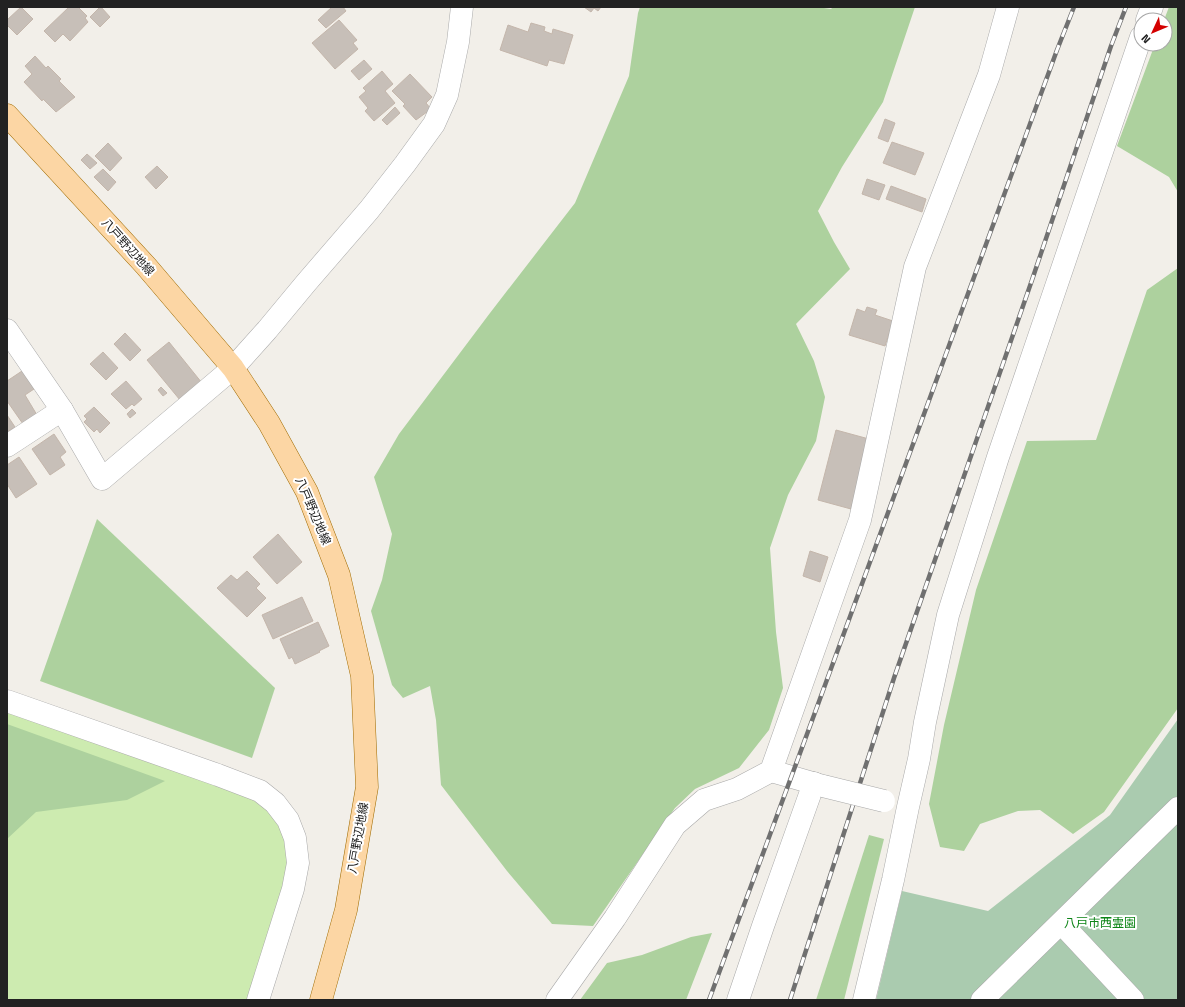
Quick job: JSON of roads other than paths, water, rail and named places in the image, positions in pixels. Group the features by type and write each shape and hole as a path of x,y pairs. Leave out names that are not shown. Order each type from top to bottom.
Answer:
{"main road":[{"name":"八戸野辺地線","path":"7,115 146,266 233,368 269,422 308,492 339,575 362,676 367,787 346,910 321,1000"}],"street":[{"path":"7,330 62,410 102,479 233,368 369,210 434,124 447,95 458,42 462,7"},
{"path":"557,1000 615,918 675,825 704,800 737,789 771,770 860,520 916,268 989,76 1008,7"},
{"path":"864,1000 893,880 948,615 998,457 1136,52"},
{"path":"7,446 62,410"},
{"path":"7,701 218,774 260,791 275,803 288,820 295,838 298,863 293,889 258,1000"},
{"path":"771,770 818,784 908,807"},
{"path":"738,1000 763,926 818,784"},
{"path":"982,1000 1178,808"},
{"path":"1061,923 1133,1000"}],"railway":[{"path":"709,1000 1074,7"},
{"path":"790,1000 894,678 1032,280 1111,46 1126,7"}],"park label":[{"name":"八戸市西霊園","path":"1100,923"}]}
